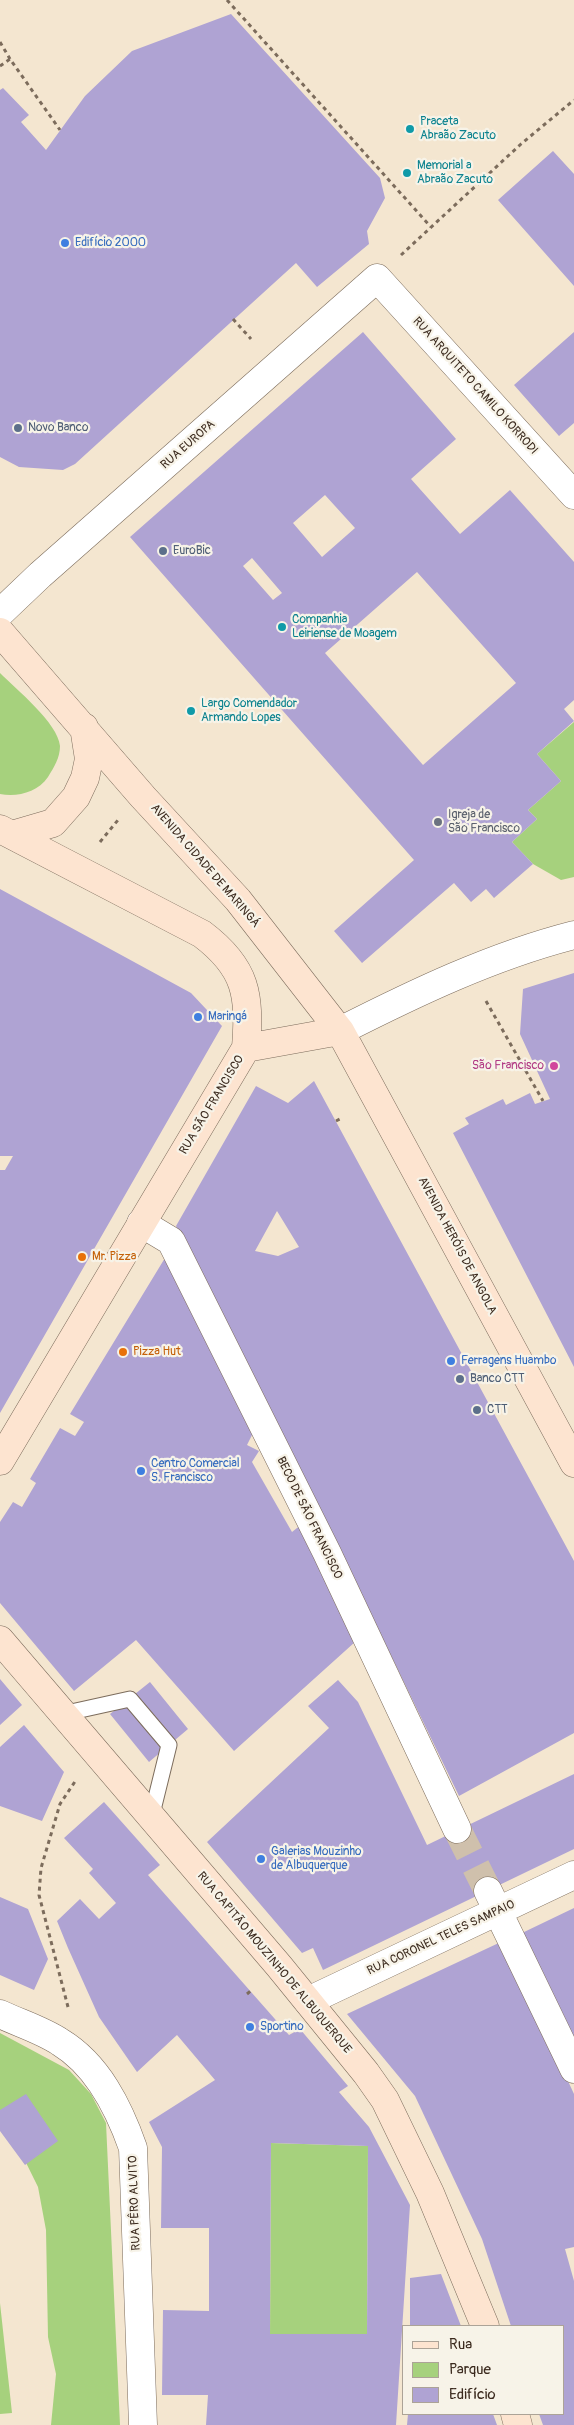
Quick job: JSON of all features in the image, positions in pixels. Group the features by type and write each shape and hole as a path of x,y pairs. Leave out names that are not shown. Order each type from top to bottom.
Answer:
{"street":[{"name":"RUA ARQUITETO CAMILO KORRODI","path":"377,278 574,494"},
{"name":"RUA EUROPA","path":"0,613 40,575 377,278"},
{"name":"AVENIDA CIDADE DE MARINGÁ","path":"0,632 143,797 238,900 340,1031"},
{"path":"6,832 53,823 76,797 85,778 89,760 84,727"},
{"path":"6,832 202,934 218,947 230,960 242,982 246,996 249,1011 246,1048"},
{"name":"RUA SÃO FRANCISCO","path":"0,1461 246,1048 340,1031 402,1000 529,946 574,935"},
{"name":"AVENIDA HERÓIS DE ANGOLA","path":"340,1031 574,1463"},
{"name":"BECO DE SÃO FRANCISCO","path":"141,1223 171,1241 322,1544 457,1829"},
{"name":"RUA CAPITÃO MOUZINHO DE ALBUQUERQUE","path":"0,1640 341,2040 385,2100 430,2193 485,2325"},
{"name":"RUA CORONEL TELES SAMPAIO","path":"308,2001 492,1901 574,1875"},
{"path":"492,1901 574,2069"},
{"name":"RUA PÊRO ALVITO","path":"0,2014 60,2042 80,2058 110,2096 123,2119 133,2148 143,2425"}],"lane":[{"path":"62,1714 130,1699 169,1745 151,1818"}],"path":[{"path":"227,0 431,227"},
{"path":"0,42 60,130"},
{"path":"0,66 10,59"},
{"path":"377,278 521,144 574,100"},
{"path":"233,319 251,339"},
{"path":"97,846 123,813"},
{"path":"486,1001 543,1101"},
{"path":"336,1121 340,1119"},
{"path":"69,2010 39,1895 41,1868 60,1804 76,1779"},
{"path":"247,1994 251,1990"}],"green space":[{"path":"0,673 44,717 58,737 60,746 56,762 48,777 38,787 26,793 0,794"},
{"path":"574,722 574,877 561,880 533,864 512,842 537,819 528,810 561,781 537,754"},
{"path":"0,2033 69,2070 91,2094 106,2123 120,2425 51,2425 56,2374 48,2337 46,2230 38,2187 0,2110"},
{"path":"271,2143 368,2146 367,2334 270,2334"},
{"path":"0,2303 12,2413 0,2414"}],"building":[{"path":"231,14 380,178 385,198 367,231 369,244 317,287 296,263 75,464 63,470 19,467 0,457 0,90 3,88 29,115 21,122 46,150 85,96 132,51"},
{"path":"553,151 574,174 574,286 498,200"},
{"path":"363,332 456,439 411,479 460,534 510,490 574,562 574,700 564,709 574,721 537,754 561,781 528,810 537,819 512,842 533,864 494,898 486,889 471,902 454,883 362,963 334,931 414,860 130,537","holes":["325,495 355,528 322,557 293,523","252,558 282,593 273,600 243,566","417,572 516,683 423,765 325,653"]},
{"path":"574,332 574,423 559,436 514,385"},
{"path":"0,889 191,993 222,1026 0,1413 0,1170 5,1170 13,1156 0,1156"},
{"path":"574,973 574,1367 453,1133 469,1124 465,1118 503,1099 506,1105 530,1093 535,1104 550,1099 520,1034 523,989"},
{"path":"314,1081 574,1561 574,1733 459,1796 367,1606 176,1226 256,1086 288,1103","holes":["277,1211 299,1247 278,1256 255,1251"]},
{"path":"168,1253 255,1429 247,1445 259,1451 252,1462 292,1532 302,1524 355,1642 234,1751 136,1640 74,1691 0,1603 0,1522 13,1502 22,1507 36,1483 30,1479 60,1428 75,1436 84,1422 70,1414"},
{"path":"0,1679 22,1705 0,1725"},
{"path":"338,1680 358,1702 427,1845 574,1774 574,1849 323,1970 313,1948 302,1953 207,1842 329,1728 308,1706"},
{"path":"150,1682 188,1729 149,1762 110,1714"},
{"path":"24,1725 64,1772 42,1821 0,1806 0,1747"},
{"path":"104,1802 160,1865 148,1875 289,2035 300,2029 348,2086 339,2092 369,2127 410,2205 396,2425 206,2425 208,2395 162,2395 163,2310 209,2311 209,2228 161,2228 162,2147 149,2122 215,2080 177,2035 137,2072 99,2017 57,1921 80,1899 99,1919 116,1903 89,1873 93,1869 64,1838","holes":["271,2143 368,2146 367,2334 270,2334"]},
{"path":"0,1897 28,1909 48,1959 34,1990 0,1975"},
{"path":"574,1908 574,2044 522,1933"},
{"path":"503,1941 574,2094 574,2247 565,2249 574,2281 574,2425 543,2425 539,2415 564,2415 564,2325 511,2325 482,2239 415,2096 347,2014"},
{"path":"26,2094 58,2141 25,2165 0,2131 0,2110"},
{"path":"441,2274 461,2325 410,2325 410,2278"},
{"path":"408,2415 493,2415 497,2425 407,2425"}],"tunnel":[{"path":"457,1829 488,1891"}],"place":[{"name":"Praceta Abraão Zacuto","path":"410,129"},
{"name":"Memorial a Abraão Zacuto","path":"407,173"},
{"name":"Edifício 2000","path":"65,243"},
{"name":"Novo Banco","path":"18,428"},
{"name":"EuroBic","path":"163,551"},
{"name":"Companhia Leiriense de Moagem","path":"282,627"},
{"name":"Largo Comendador Armando Lopes","path":"191,711"},
{"name":"Igreja de São Francisco","path":"438,822"},
{"name":"Maringá","path":"198,1017"},
{"name":"São Francisco","path":"554,1066"},
{"name":"Mr. Pizza","path":"82,1257"},
{"name":"Pizza Hut","path":"123,1352"},
{"name":"Ferragens Huambo","path":"451,1361"},
{"name":"Banco CTT","path":"460,1379"},
{"name":"CTT","path":"477,1410"},
{"name":"Centro Comercial S. Francisco","path":"141,1471"},
{"name":"Galerias Mouzinho de Albuquerque","path":"261,1859"},
{"name":"Sportino","path":"250,2027"}]}
